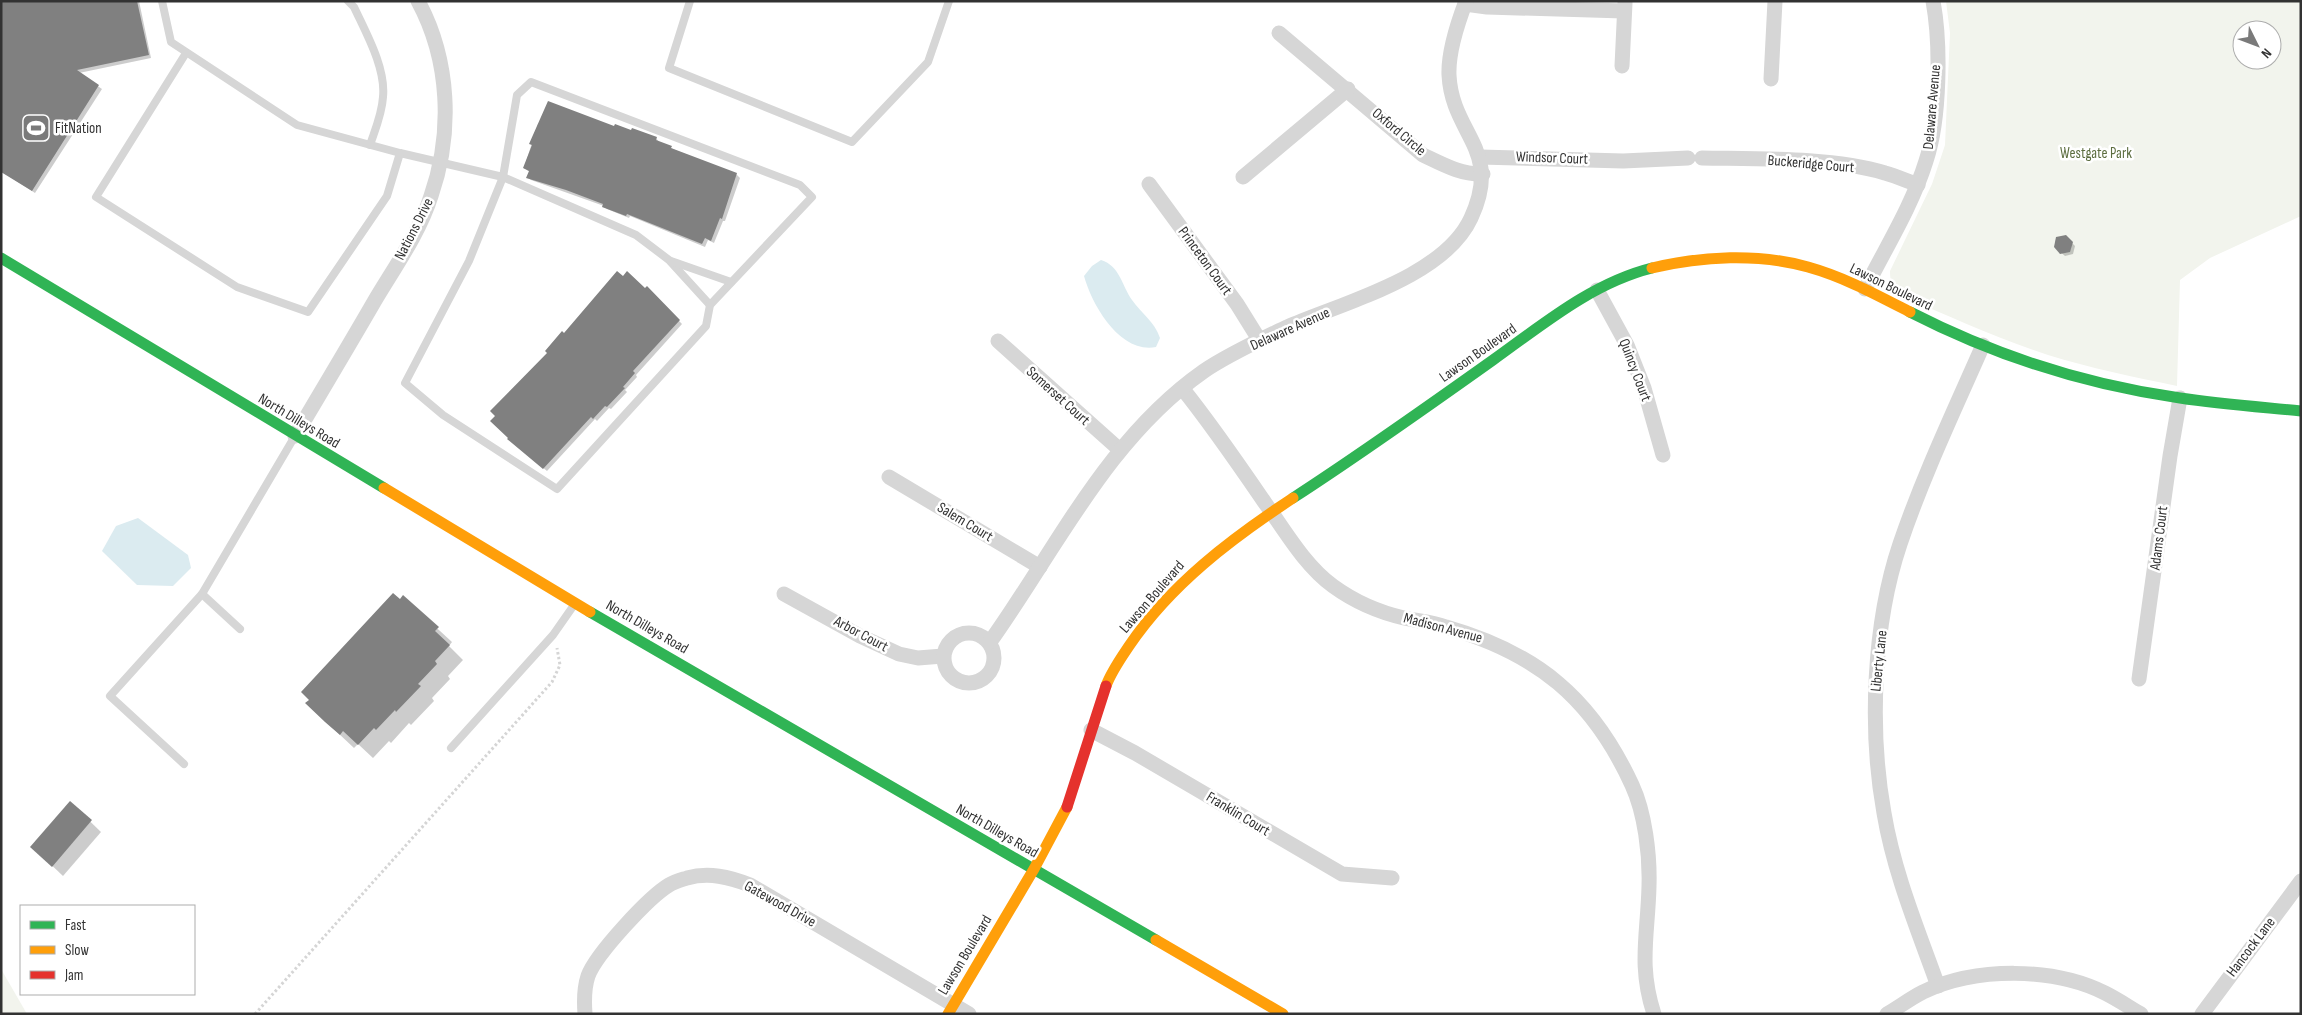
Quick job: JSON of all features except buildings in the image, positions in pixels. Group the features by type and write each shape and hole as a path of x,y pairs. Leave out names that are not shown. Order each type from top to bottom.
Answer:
{"street":[{"name":"Nations Drive","path":"295,436 420,222 431,196 441,161 445,130 444,84 434,39 418,1"},
{"path":"1771,79 1775,1"},
{"name":"Delaware Avenue","path":"1865,289 1918,185 1927,159 1933,128 1937,27 1933,1"},
{"path":"1466,2 1487,7 1624,6 1622,66"},
{"name":"Delaware Avenue","path":"990,642 1093,484 1146,421 1182,388 1206,370 1288,327 1377,293 1425,266 1453,244 1465,229 1482,187 1483,174 1480,157 1457,108 1449,73 1453,48 1466,2"},
{"name":"Oxford Circle","path":"1279,33 1348,89 1423,154 1448,167 1470,175 1483,174"},
{"path":"1243,177 1348,89"},
{"name":"Windsor Court","path":"1480,157 1623,161 1695,158"},
{"name":"Buckeridge Court","path":"1695,158 1767,159 1839,164 1884,173 1918,185"},
{"name":"Princeton Court","path":"1149,184 1237,304 1260,341"},
{"name":"Lawson Boulevard","path":"951,1009 1034,870 1066,809 1108,681 1122,656 1146,622 1174,590 1195,569 1272,512 1340,468 1572,305 1597,290 1641,271 1673,263 1731,257 1763,259 1808,266 1865,289 1943,329 2040,366 2134,390 2180,398 2301,411"},
{"name":"North Dilleys Road","path":"1,258 575,603 1283,1014"},
{"name":"Quincy Court","path":"1597,290 1627,345 1644,388 1663,455"},
{"name":"Somerset Court","path":"998,341 1120,450"},
{"name":"Liberty Lane","path":"1938,986 1909,904 1884,814 1875,703 1880,637 1893,569 1900,544 1928,471 1983,345"},
{"name":"Madison Avenue","path":"1182,388 1213,428 1304,558 1332,585 1358,602 1379,611 1443,626 1490,641 1527,660 1565,688 1583,705 1608,738 1633,787 1644,828 1649,886 1644,963 1647,994 1654,1014"},
{"name":"Adams Court","path":"2139,678 2180,398"},
{"name":"Salem Court","path":"889,478 1040,567"},
{"name":"Arbor Court","path":"784,594 860,636 899,654 918,658 943,656"},
{"path":"965,633 977,634 990,642 995,656 992,668 978,682 966,684 959,682 948,674 943,656 951,639 965,633"},
{"name":"Franklin Court","path":"1091,730 1135,753 1342,874 1392,878"},
{"name":"Gatewood Drive","path":"585,1014 584,999 588,976 597,959 649,902 669,885 687,878 713,875 732,878 750,885 951,1009 970,1014"},
{"name":"Hancock Lane","path":"2202,1014 2301,881"},
{"path":"1887,1014 1922,993 1938,986 1999,973 2056,977 2103,992 2141,1014"}],"lane":[{"path":"162,1 171,42 297,125 370,146 441,161 503,177 636,235 669,260 710,305"},
{"path":"348,1 354,7 377,58 384,94 381,111 370,146"},
{"path":"690,1 669,68 852,142 928,62 949,1"},
{"path":"186,53 96,197 237,288 308,312 387,196 400,153"},
{"path":"531,82 800,185 812,197 710,305 706,326 557,489 443,415 406,383 469,261 503,177 517,95 531,82"},
{"path":"669,260 732,282"},
{"path":"184,764 110,696 202,594 295,436"},
{"path":"202,594 240,629"},
{"path":"451,748 553,634 575,603"}],"path":[{"path":"255,1014 552,682 560,665 553,634"}],"green space":[{"name":"Westgate Park","path":"1946,1 2301,1 2301,216 2210,258 2180,280 2177,386 2112,372 2048,355 1900,295 1893,287 1890,271 1932,184 1945,145 1950,33"},
{"path":"1,969 27,1014 1,1014"}],"shaded area":[{"path":"1101,260 1117,272 1132,300 1151,322 1160,338 1156,347 1143,347 1131,343 1110,325 1101,313 1084,276 1092,266"},
{"path":"138,518 188,555 191,568 173,586 137,585 102,551 116,526"}],"traffic: fast":[{"path":"1,258 384,488"},
{"path":"1293,498 1394,430 1568,306 1609,284 1652,268"},
{"path":"1910,312 1942,328 2008,355 2110,385 2180,398 2301,411"},
{"path":"590,612 1156,940"}],"traffic: slow":[{"path":"1652,268 1690,261 1730,258 1750,258 1789,263 1834,276 1910,312"},
{"path":"384,488 590,612"},
{"path":"1106,686 1129,646 1164,602 1225,546 1293,498"},
{"path":"948,1014 1034,869 1067,807"},
{"path":"1156,940 1283,1014"}],"traffic: jam":[{"path":"1067,807 1106,686"}],"place":[{"name":"FitNation","path":"36,128"}]}
